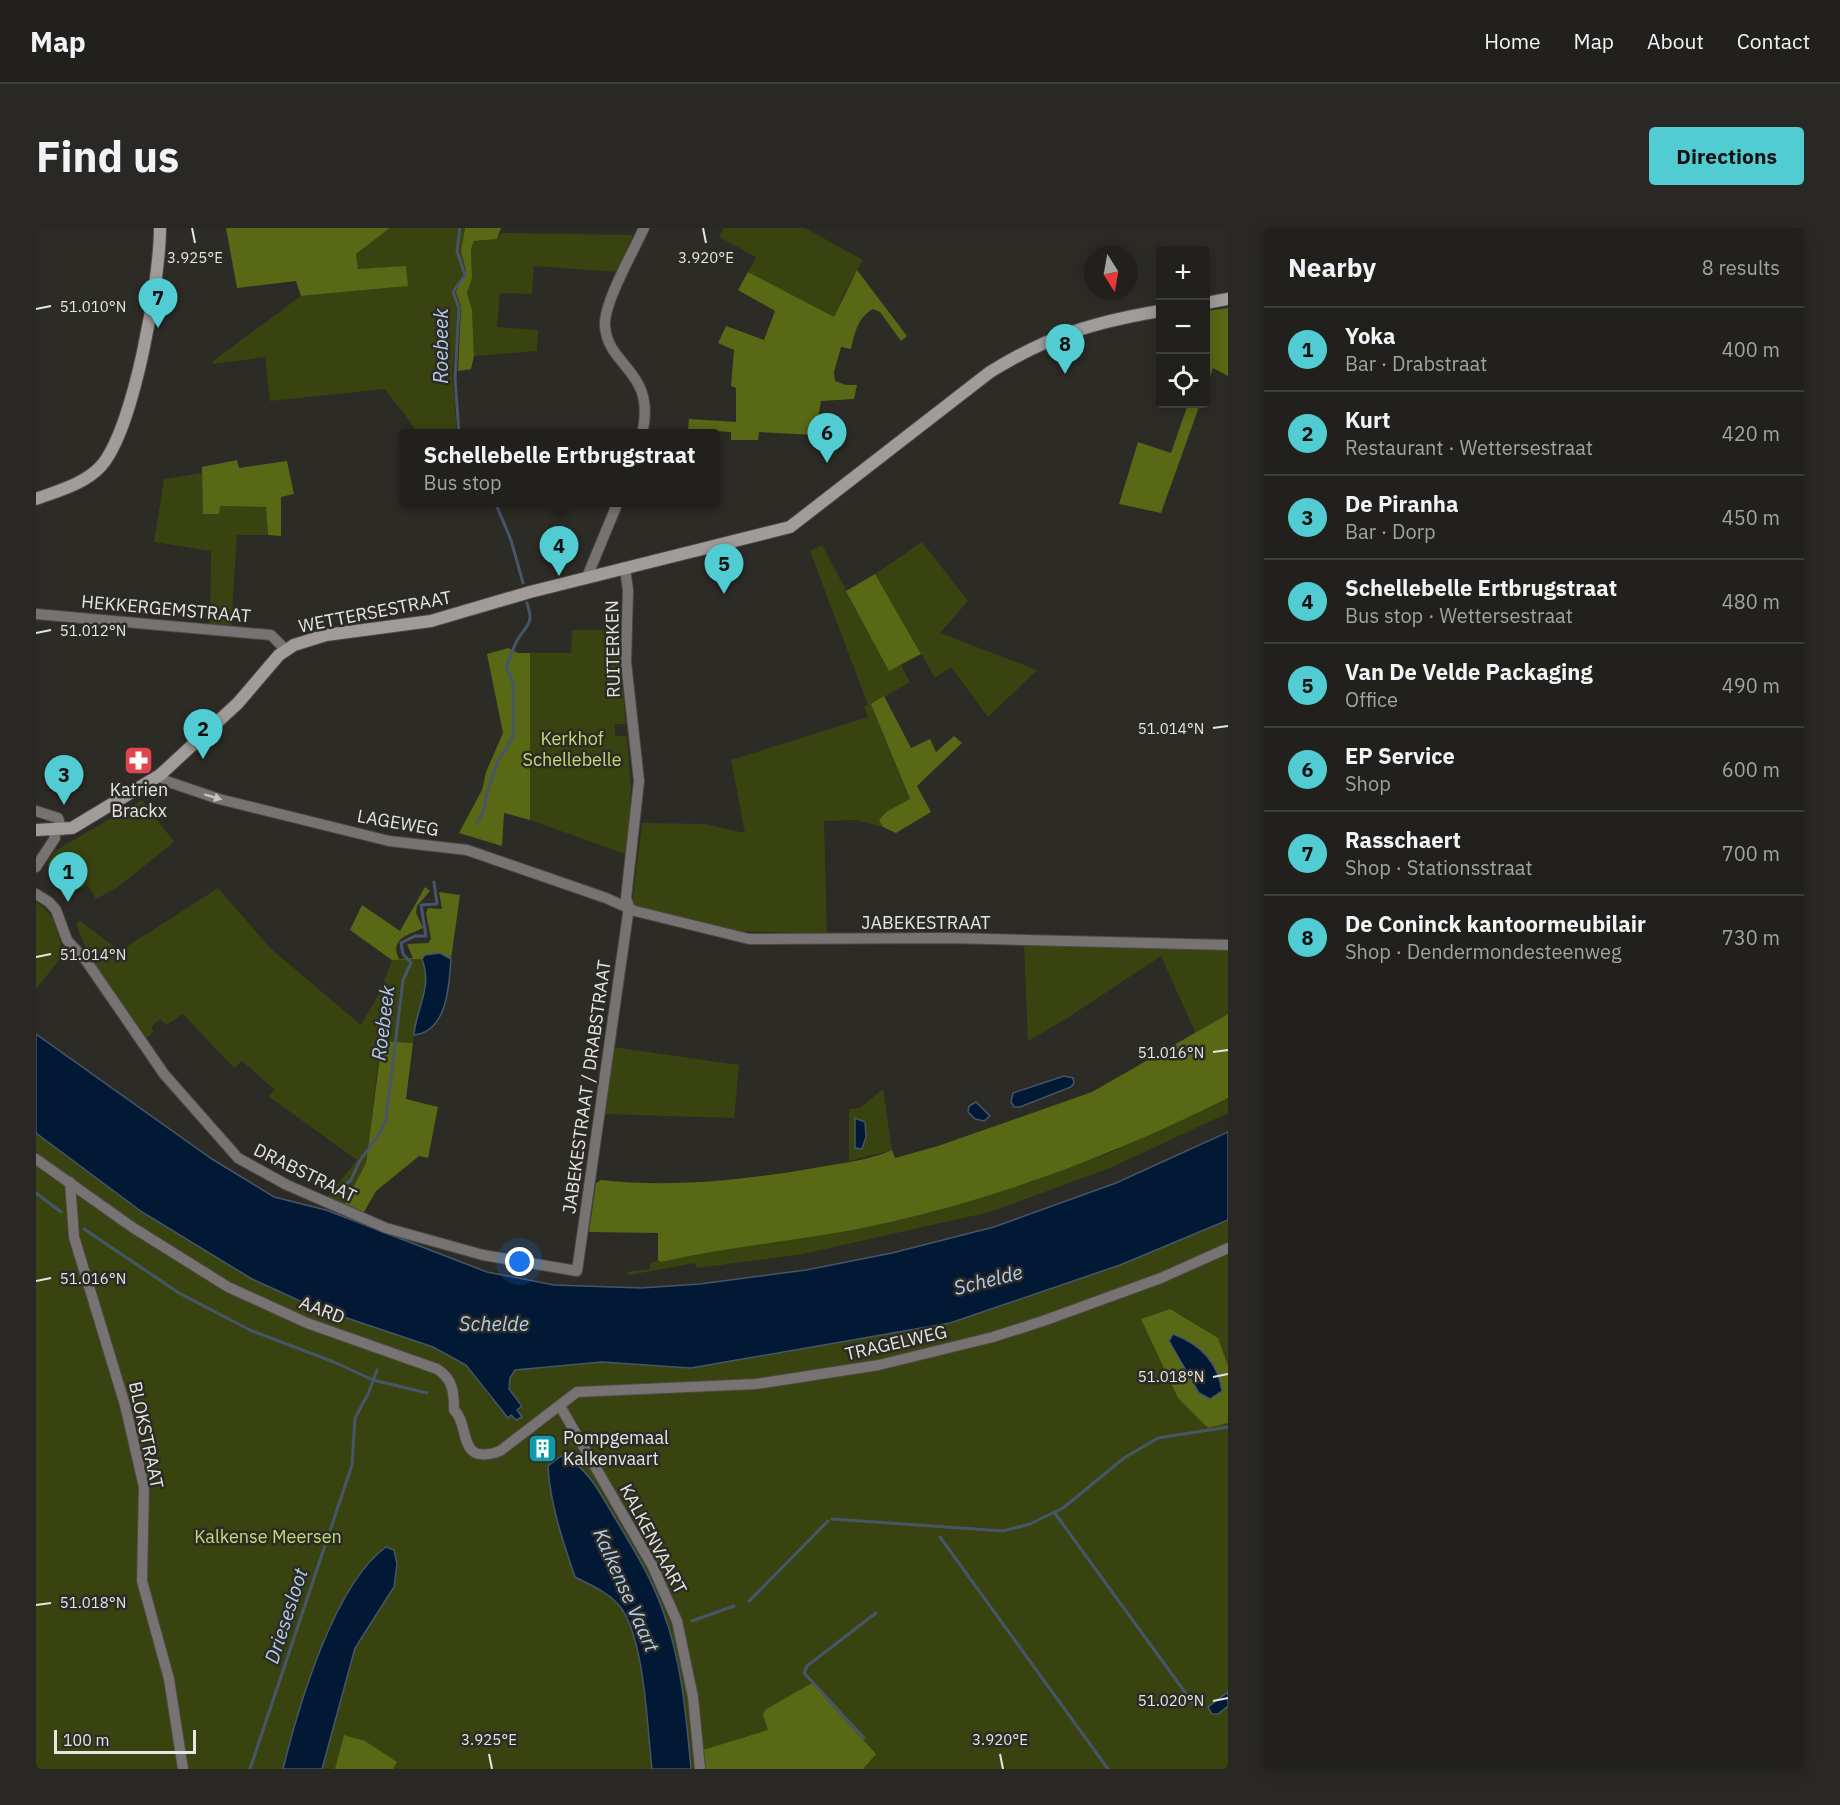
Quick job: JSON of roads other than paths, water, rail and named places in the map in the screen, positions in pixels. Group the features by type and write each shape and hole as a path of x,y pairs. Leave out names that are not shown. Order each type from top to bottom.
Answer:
{"main road":[{"path":"36,500 81,481 100,467 107,458 123,418 151,317 160,251 160,228"},
{"path":"1210,302 1228,299"},
{"name":"WETTERSESTRAAT","path":"58,831 84,822 160,775 214,726 286,650 326,635 431,621 587,577 790,527 991,372 1061,334 1103,321 1156,312"},
{"path":"36,830 58,831"}],"street":[{"path":"643,429 646,400 639,382 610,341 604,324 608,308 644,228"},
{"path":"587,577 616,507"},
{"name":"RUITERKEN","path":"625,568 628,590 626,662 639,781 626,898 629,907"},
{"name":"HEKKERGEMSTRAAT","path":"36,614 271,635 286,650"},
{"name":"LAGEWEG","path":"160,775 166,781 200,792 389,841 467,850 629,907"},
{"path":"36,811 58,818 58,831 36,867"},
{"name":"DRABSTRAAT","path":"36,894 56,910 67,940 87,962 164,1074 238,1158 287,1185 386,1228 483,1256 578,1270"},
{"name":"JABEKESTRAAT","path":"629,907 635,912 749,939 949,938 1228,945"},
{"name":"JABEKESTRAAT / DRABSTRAAT","path":"578,1270 629,907"},
{"name":"AARD","path":"36,1159 160,1246 228,1287 307,1323 427,1363 443,1373 448,1377 454,1392 454,1410 461,1416 464,1441 473,1450 485,1454 500,1451 560,1406"},
{"name":"BLOKSTRAAT","path":"70,1182 74,1237 115,1372 144,1487 142,1581 169,1680 183,1769"},
{"name":"TRAGELWEG","path":"560,1406 577,1392 589,1390 756,1384 879,1365 993,1337 1043,1321 1153,1281 1228,1248"},
{"name":"KALKENVAART","path":"560,1406 652,1565 676,1621 693,1697 700,1769"}],"water":[{"path":"440,953 451,959 445,1005 434,1025 425,1032 414,1035 425,989 425,969 422,959 425,955"},
{"name":"Schelde","path":"36,1034 212,1159 274,1197 326,1210 487,1272 554,1285 641,1288 700,1284 806,1270 892,1253 994,1227 1116,1183 1228,1132 1228,1220 1120,1265 950,1323 691,1368 602,1362 515,1370 510,1378 509,1389 522,1406 517,1410 522,1417 516,1420 511,1415 508,1418 466,1365 433,1347 311,1306 252,1279 142,1212 36,1133"},
{"path":"1064,1076 1073,1078 1074,1083 1071,1087 1020,1107 1014,1107 1011,1102 1013,1093"},
{"path":"976,1102 990,1116 984,1121 975,1119 968,1112 969,1106"},
{"path":"855,1118 865,1122 866,1137 862,1149 855,1148"},
{"path":"1173,1334 1191,1343 1206,1355 1216,1371 1222,1391 1210,1399 1199,1393 1169,1341"},
{"name":"Kalkense Vaart","path":"561,1456 585,1472 597,1488 653,1585 669,1630 679,1669 691,1769 652,1769 643,1682 634,1637 627,1618 618,1604 608,1595 575,1577 562,1537 551,1494 548,1466"},
{"path":"386,1547 394,1550 397,1564 394,1587 355,1648 322,1769 283,1769 308,1682 335,1617 350,1589 367,1565"},
{"path":"1228,1692 1228,1706 1218,1714 1212,1714 1208,1707"}],"waterway":[{"name":"Roebeek","path":"459,429 455,378 459,308 453,292 465,275 457,251 460,228"},
{"name":"Roebeek","path":"497,507 511,540 523,583"},
{"name":"Roebeek","path":"477,822 483,813 486,796 498,761 513,737 513,682 506,667 516,642 529,623 527,603"},
{"name":"Roebeek","path":"336,1192 351,1180 359,1162 381,1131 386,1119 403,980 411,963 403,954 401,943 415,936 426,936 421,905 437,904 434,882"},
{"path":"36,1193 61,1212"},
{"path":"84,1229 179,1293 250,1330 334,1362 373,1380 427,1393"},
{"name":"Driesesloot","path":"250,1769 352,1465 355,1418 368,1394 377,1370"},
{"path":"832,1519 1003,1531 1030,1524 1063,1508 1124,1458 1158,1438 1228,1427"},
{"path":"1054,1512 1195,1706"},
{"path":"749,1601 828,1521"},
{"path":"940,1537 1108,1769"},
{"path":"692,1621 734,1606"},
{"path":"864,1738 804,1673 807,1666 876,1613"}],"place":[{"name":"Rasschaert","path":"158,328"},
{"name":"De Coninck kantoormeubilair","path":"1065,374"},
{"name":"EP Service","path":"827,463"},
{"name":"Schellebelle Ertbrugstraat","path":"559,576"},
{"name":"Van De Velde Packaging","path":"724,594"},
{"name":"Kurt","path":"203,759"},
{"name":"Katrien Brackx","path":"139,761"},
{"name":"De Piranha","path":"64,805"},
{"name":"Yoka","path":"68,902"},
{"name":"Pompgemaal Kalkenvaart","path":"542,1448"}],"park label":[{"name":"Kerkhof Schellebelle","path":"572,749"},
{"name":"Kalkense Meersen","path":"268,1537"}]}
